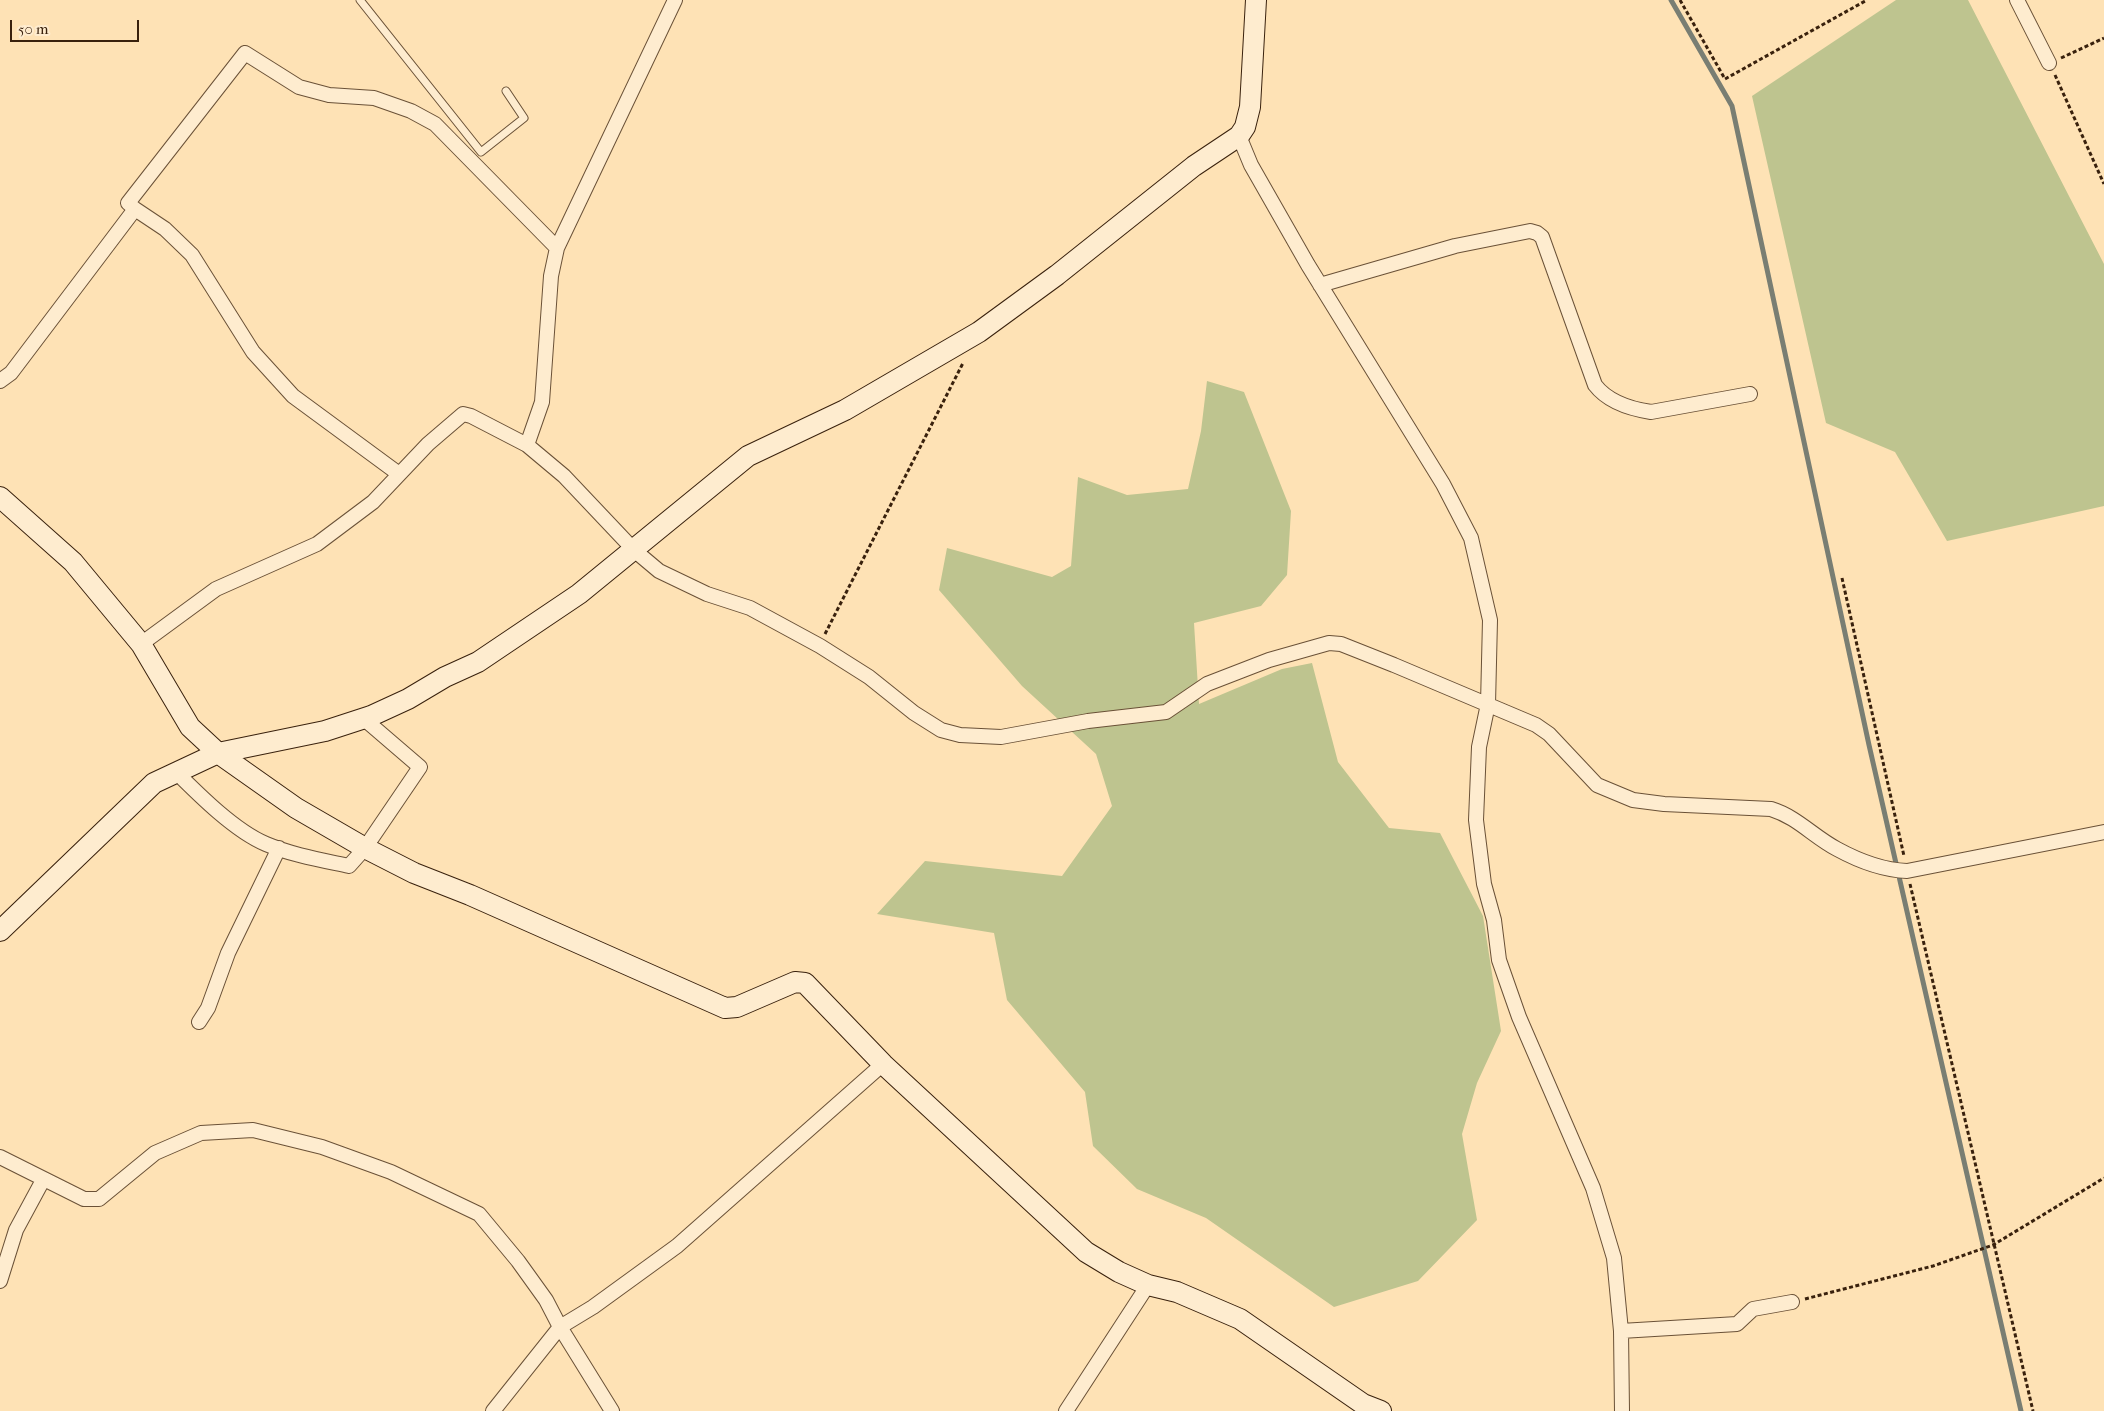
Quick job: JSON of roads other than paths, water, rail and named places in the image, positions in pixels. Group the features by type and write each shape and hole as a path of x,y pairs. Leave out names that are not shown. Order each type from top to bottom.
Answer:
{"street":[{"path":"527,445 542,402 550,276 557,248 675,0"},
{"path":"0,931 154,783 175,771 218,753 325,730 363,718 408,699 445,677 478,662 552,614 634,550 748,456 845,410 979,332 1057,275 1194,166 1239,136 1245,127 1250,107 1256,0"},
{"path":"2017,0 2049,63"},
{"path":"399,474 293,396 253,352 192,255 166,229 128,203 245,53 299,87 329,95 374,98 411,110 435,124 557,248"},
{"path":"1239,136 1251,165 1320,285 1443,484 1471,538 1490,620 1488,704 1479,748 1476,820 1484,884 1494,920 1500,960 1519,1017 1593,1188 1614,1258 1621,1331 1622,1411"},
{"path":"0,381 11,373 136,209"},
{"path":"1320,285 1455,246 1530,231 1537,233 1542,238 1595,385 1602,394 1636,410 1651,412 1750,394"},
{"path":"141,644 216,589 317,544 373,502 428,444 463,414 471,416 527,445 564,476 634,550 659,571 707,594 750,608 820,646 869,677 914,713 941,730 960,735 1001,737 1088,722 1166,712 1207,684 1269,660 1329,643 1342,644 1488,704 1543,730 1597,785 1633,800 1664,804 1771,809 1788,814 1836,849 1886,870 1907,871 2104,832"},
{"path":"0,497 73,562 141,644 190,728 218,753 296,808 365,848 414,873 470,895 725,1008 737,1007 795,982 805,983 883,1064 1086,1252 1119,1272 1148,1285 1177,1292 1240,1319 1364,1404 1380,1411"},
{"path":"175,771 220,813 265,843 305,857 349,866 365,848 420,767 363,718"},
{"path":"199,1022 212,1000 228,952 279,848"},
{"path":"493,1411 560,1327 593,1307 677,1246 883,1064"},
{"path":"0,1158 84,1199 99,1199 155,1153 201,1133 253,1130 322,1147 391,1172 479,1214 530,1276 612,1411"},
{"path":"0,1281 16,1230 43,1180"},
{"path":"1066,1411 1148,1285"},
{"path":"1621,1331 1737,1324 1753,1309 1792,1302"}],"lane":[{"path":"360,0 481,152 524,118 506,91"}],"waterway":[{"path":"1671,0 1732,106 1869,745 2021,1411"}]}
